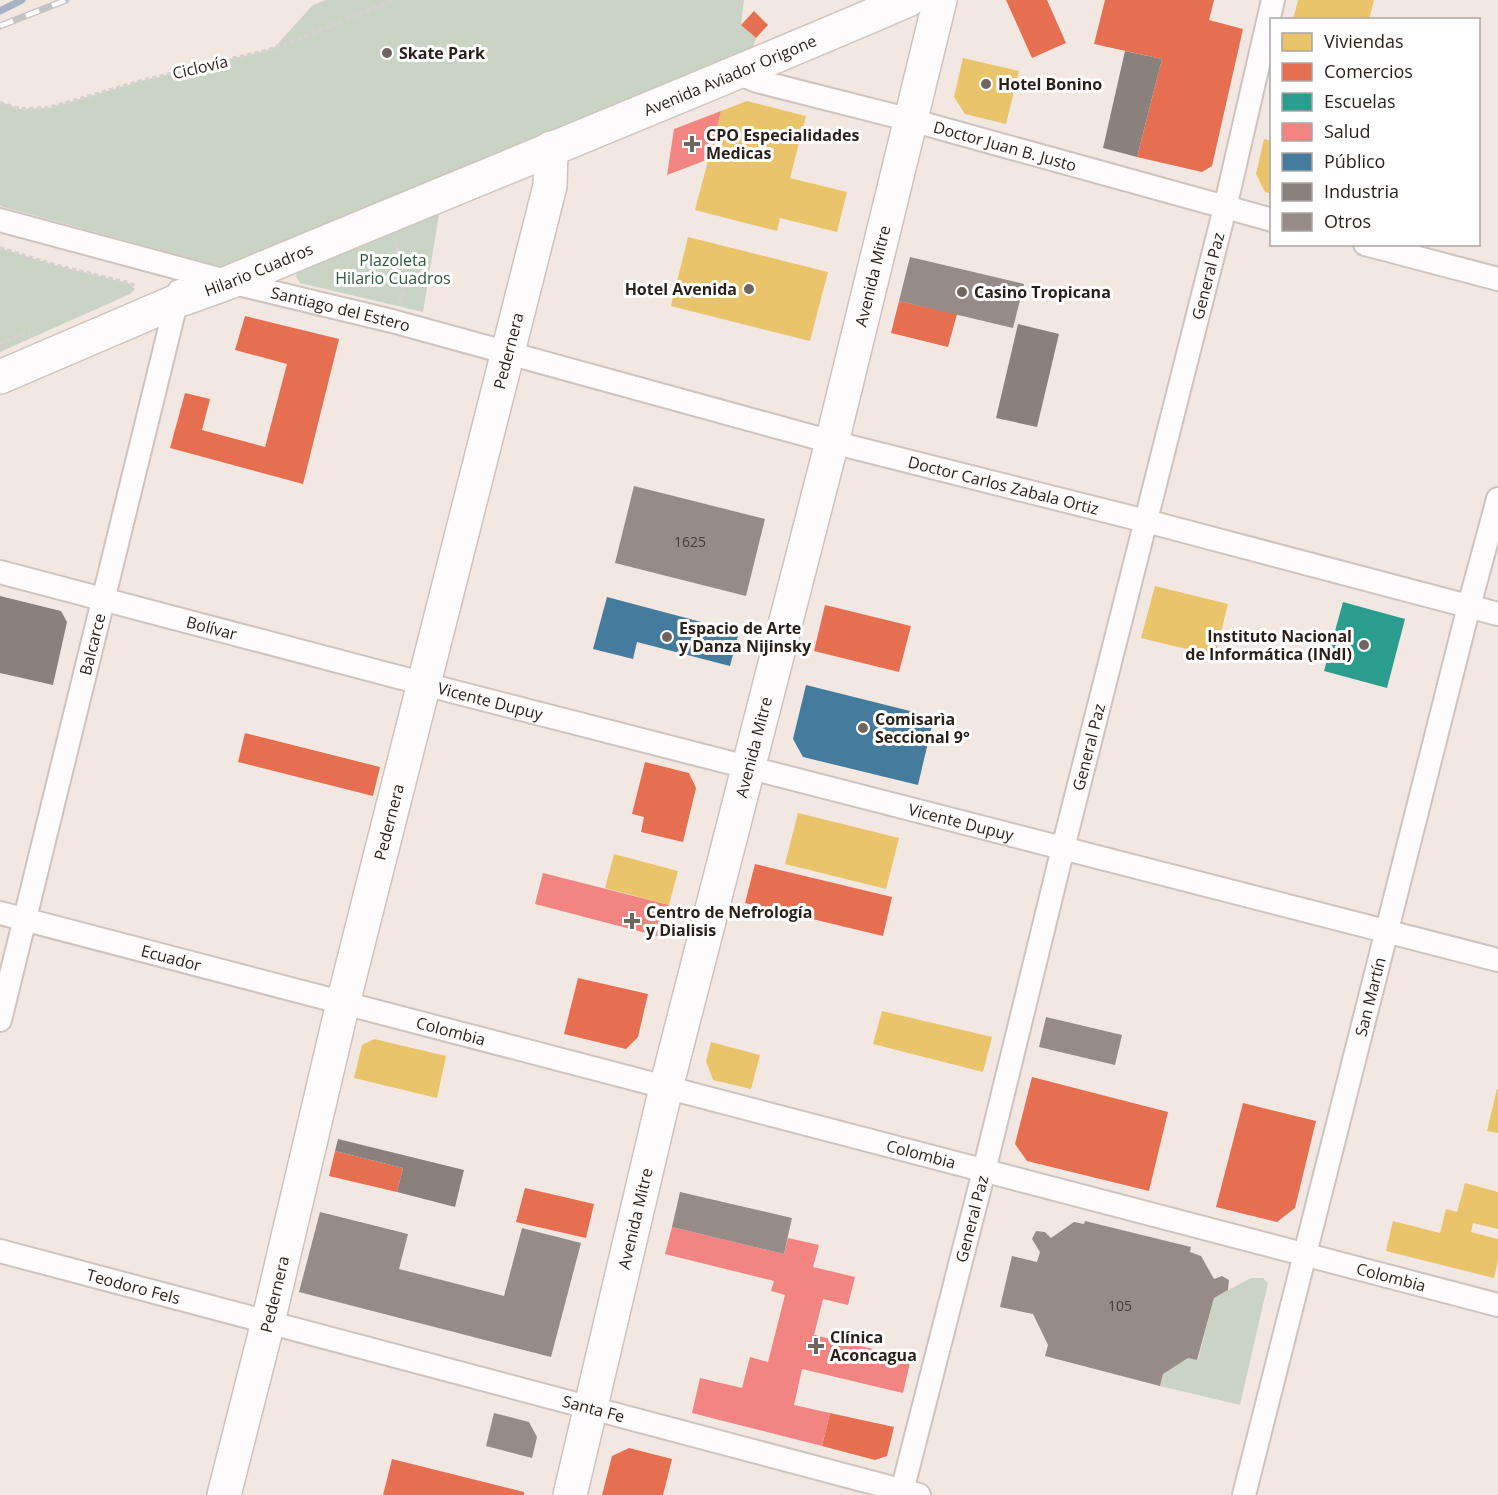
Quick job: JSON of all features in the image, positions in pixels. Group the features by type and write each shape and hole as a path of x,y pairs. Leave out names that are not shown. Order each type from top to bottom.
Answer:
{"main road":[{"name":"Avenida Aviador Origone","path":"551,148 737,73 908,0"},
{"name":"Avenida Mitre","path":"570,1495 666,1088 832,442 940,0"},
{"name":"Hilario Cuadros","path":"0,377 177,301 230,282 551,148"},
{"name":"Pedernera","path":"225,1495 343,1003 550,186 551,148"}],"street":[{"name":"General Paz","path":"907,1494 1063,848 1225,208 1274,0"},
{"name":"Doctor Juan B. Justo","path":"737,73 768,84 911,120 1270,219"},
{"name":"Santiago del Estero","path":"0,220 230,282 393,321 508,353"},
{"path":"1373,246 1498,279"},
{"name":"Balcarce","path":"0,1020 184,269"},
{"name":"Doctor Carlos Zabala Ortiz","path":"508,353 832,442 1146,521 1498,614"},
{"name":"San Martín","path":"1244,1495 1498,499"},
{"name":"Bolívar","path":"0,572 424,684"},
{"name":"Vicente Dupuy","path":"424,684 1498,960"},
{"name":"Ecuador","path":"0,914 343,1003"},
{"name":"Colombia","path":"343,1003 1498,1305"},
{"name":"Teodoro Fels","path":"0,1251 268,1322"},
{"name":"Santa Fe","path":"268,1322 907,1494"}],"path":[{"name":"Ciclovía","path":"0,103 20,109 49,108 145,80 273,49 394,0"},
{"path":"394,240 405,267 403,294"},
{"path":"0,248 54,265 133,285 135,289 124,293"},
{"path":"385,263 405,267"},
{"path":"396,306 405,308"},
{"path":"0,345 31,332"}],"green space":[{"path":"326,0 744,0 741,25 756,38 750,56 234,270 0,206 0,102 20,109 49,108 145,80 273,49 313,5"},
{"name":"Plazoleta Hilario Cuadros","path":"439,214 423,312 300,283 296,276 298,267"},
{"path":"0,248 54,265 128,283 135,289 130,294 0,352"},
{"path":"1251,1278 1263,1278 1268,1283 1240,1405 1160,1386 1163,1374 1188,1358 1198,1360 1214,1298"}],"building: Viviendas":[{"path":"1298,0 1374,0 1370,18 1294,18"},
{"name":"Hotel Bonino","path":"963,58 1019,71 1006,124 965,114 954,97"},
{"path":"747,101 806,116 790,178 847,192 837,232 780,218 777,231 695,210 721,111"},
{"path":"1264,139 1270,140 1270,193 1265,192 1256,174"},
{"name":"Hotel Avenida","path":"688,237 828,272 810,341 671,306"},
{"path":"1155,586 1228,604 1215,656 1141,638"},
{"path":"798,813 899,838 886,889 785,864"},
{"path":"614,854 678,871 669,905 605,888"},
{"path":"882,1011 992,1037 983,1072 873,1044"},
{"path":"374,1039 446,1056 437,1098 354,1078 362,1045"},
{"path":"711,1042 760,1055 751,1089 713,1080 706,1061"},
{"path":"1498,1089 1498,1133 1487,1131"},
{"path":"1465,1183 1498,1192 1498,1229 1473,1223 1471,1232 1498,1239 1498,1261 1494,1278 1386,1251 1393,1221 1440,1233 1446,1209 1457,1212"}],"building: Comercios":[{"path":"1006,0 1047,0 1066,43 1032,58"},
{"path":"1105,0 1214,0 1209,20 1243,29 1212,166 1202,172 1137,157 1162,59 1094,44"},
{"path":"754,11 768,25 756,38 741,25"},
{"path":"899,301 957,314 948,347 891,333"},
{"path":"245,316 339,339 303,484 170,448 185,393 210,399 202,430 265,447 287,364 235,350"},
{"path":"825,605 911,626 899,672 814,651"},
{"path":"245,733 380,767 373,796 238,762"},
{"path":"645,762 689,773 696,788 683,842 641,832 644,817 632,814"},
{"path":"755,864 892,897 883,936 745,903"},
{"path":"578,978 648,994 638,1037 626,1049 564,1034"},
{"path":"1032,1077 1168,1112 1149,1191 1027,1161 1015,1144"},
{"path":"1243,1103 1316,1121 1295,1208 1277,1222 1216,1207"},
{"path":"335,1151 403,1168 397,1192 329,1176"},
{"path":"525,1188 594,1204 586,1238 516,1222"},
{"path":"830,1413 894,1427 887,1456 875,1460 822,1446"},
{"path":"629,1448 672,1459 663,1495 602,1495 612,1456"},
{"path":"392,1459 524,1492 524,1495 383,1495"}],"building: Escuelas":[{"name":"Instituto Nacional de Informática (INdI)","path":"1343,602 1405,619 1387,688 1324,671"}],"building: Salud":[{"name":"CPO Especialidades Medicas","path":"721,111 709,159 667,175 674,129"},
{"name":"Centro de Nefrología y Dialisis","path":"543,873 669,905 661,937 535,904"},
{"name":"Clínica Aconcagua","path":"672,1227 784,1254 788,1238 819,1245 813,1267 855,1277 848,1305 823,1299 814,1335 911,1358 903,1393 802,1369 794,1405 830,1413 822,1446 692,1413 700,1378 742,1388 750,1357 768,1362 785,1295 771,1291 774,1281 665,1254"}],"building: Público":[{"name":"Espacio de Arte y Danza Nijinsky","path":"607,597 739,632 730,666 637,642 633,659 593,649"},
{"name":"Comisarìa Seccional 9°","path":"806,685 934,717 918,785 803,757 793,739"}],"building: Industria":[{"path":"1125,51 1162,59 1137,157 1103,148"},
{"path":"1018,324 1059,334 1037,427 996,418"},
{"path":"0,596 61,611 67,622 53,685 0,673"},
{"path":"338,1139 464,1170 455,1207 397,1192 403,1168 335,1151"}],"building: Otros":[{"name":"Casino Tropicana","path":"910,257 1024,284 1013,328 899,301"},
{"path":"634,486 765,519 746,596 615,563"},
{"path":"1046,1017 1122,1035 1115,1065 1039,1047"},
{"path":"680,1192 792,1218 784,1254 672,1227"},
{"path":"320,1212 408,1234 399,1269 504,1296 522,1228 581,1243 551,1357 299,1292"},
{"path":"1085,1221 1191,1247 1190,1252 1201,1256 1214,1279 1222,1276 1229,1280 1228,1290 1214,1298 1197,1360 1188,1358 1163,1374 1160,1386 1045,1356 1048,1345 1033,1314 1000,1307 1012,1256 1037,1262 1040,1252 1032,1239 1036,1231 1045,1232 1051,1238 1074,1222 1084,1224"},
{"path":"494,1413 529,1422 537,1437 532,1458 486,1446"}],"waterway":[{"path":"0,11 22,0"}],"railway":[{"path":"0,26 66,0"}],"place":[{"name":"Skate Park","path":"387,53"},
{"name":"Hotel Bonino","path":"986,84"},
{"name":"CPO Especialidades Medicas","path":"692,144"},
{"name":"Hotel Avenida","path":"749,289"},
{"name":"Casino Tropicana","path":"962,292"},
{"name":"Espacio de Arte y Danza Nijinsky","path":"667,637"},
{"name":"Instituto Nacional de Informática (INdI)","path":"1364,645"},
{"name":"Comisarìa Seccional 9°","path":"863,728"},
{"name":"Centro de Nefrología y Dialisis","path":"632,921"},
{"name":"Clínica Aconcagua","path":"816,1346"}]}
